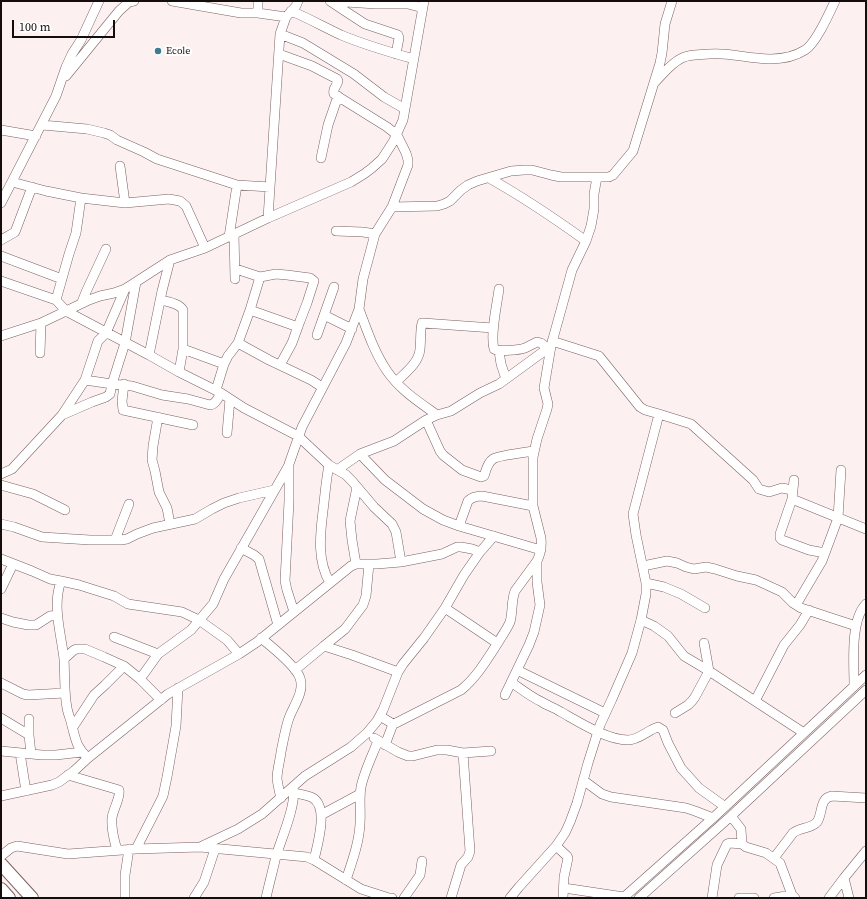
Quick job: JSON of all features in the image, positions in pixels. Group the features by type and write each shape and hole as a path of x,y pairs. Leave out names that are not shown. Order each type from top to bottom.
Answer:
{"main road":[{"path":"1,864 32,898"},
{"path":"1,889 9,898"}],"street":[{"path":"1,203 42,125 56,96 72,54 81,40 99,1"},
{"path":"61,82 119,11 129,2 134,1"},
{"path":"172,1 226,5 241,13 289,14 306,17 341,35 366,45 414,59"},
{"path":"258,1 258,13"},
{"path":"268,218 280,34 289,14 296,6 298,1"},
{"path":"330,1 365,24 398,35 400,38 396,54"},
{"path":"1,336 41,323 82,302 124,289 170,260 205,248 268,218 350,182 364,174 382,159 397,134 405,109 423,4 406,2 376,4 330,1"},
{"path":"392,207 437,206 450,201 461,190 477,181 524,170 532,170 561,177 609,177 613,175 632,151 662,53 665,24 672,1"},
{"path":"653,84 681,58 689,56 714,53 774,59 792,56 806,50 817,37 835,1"},
{"path":"280,34 303,44 331,60 354,74 384,98 405,109"},
{"path":"140,679 158,654 191,630 210,609 224,579 289,464 298,436 352,329 359,309 364,273 375,234 392,207 408,165 406,154 397,134 334,94 333,91 338,81 337,79 312,66 279,54"},
{"path":"321,158 328,125 338,96"},
{"path":"42,125 81,128 104,133 156,159 237,185 270,187"},
{"path":"2,133 36,136"},
{"path":"120,166 125,203"},
{"path":"380,716 392,724 400,722 461,690 474,678 498,643 510,622 515,591 537,561 541,550 542,538 533,506 534,451 548,404 544,388 550,345 572,270 586,241 591,226 593,198 597,177"},
{"path":"489,178 538,207 586,241"},
{"path":"12,182 81,198 125,203 169,199 180,201 186,206 205,248"},
{"path":"237,185 232,235 236,274 260,277 276,274 310,278 314,281 292,343 280,365"},
{"path":"1,240 15,232 32,187"},
{"path":"56,300 76,234 81,198"},
{"path":"336,231 375,234"},
{"path":"82,302 106,249"},
{"path":"1,256 62,279"},
{"path":"150,355 160,300 170,260"},
{"path":"85,380 112,384 124,384 162,395 188,399 210,405 213,404 217,401 224,364 238,343 260,277"},
{"path":"1,281 56,300 66,311 219,392 244,408 298,436 333,468 346,475 374,508 388,520 394,528 401,562"},
{"path":"62,415 110,394 126,343 136,282"},
{"path":"317,335 334,287"},
{"path":"1,474 12,469 62,415 85,380 98,341 106,333 124,289"},
{"path":"499,289 493,328 493,348 495,350 499,351 525,348 537,342 599,356 640,407 645,410 691,424 753,480 759,489 769,492 782,488 792,495 838,518 866,529"},
{"path":"160,300 178,305 183,310 183,349 179,372"},
{"path":"359,309 386,371 409,395 437,415"},
{"path":"250,310 298,327"},
{"path":"324,315 352,329"},
{"path":"40,353 41,323"},
{"path":"396,382 414,364 419,356 422,323 493,328"},
{"path":"238,343 322,387"},
{"path":"330,583 325,573 320,548 323,509 333,468 360,454 394,441 426,420 451,411 506,379 550,345"},
{"path":"183,349 224,364"},
{"path":"499,351 501,364 506,379"},
{"path":"124,384 122,401 123,410 193,425"},
{"path":"227,433 230,399"},
{"path":"510,898 556,846 570,822 584,780 597,732 632,653 646,594 646,584 633,514 659,414"},
{"path":"158,418 152,446 152,460 156,472 159,492 167,508 170,524"},
{"path":"426,420 443,455 462,470 481,477 484,476 489,463 494,458 534,451"},
{"path":"360,454 385,480 418,505 443,520 541,550"},
{"path":"289,464 285,581 294,612"},
{"path":"796,605 818,569 838,518 841,470"},
{"path":"794,480 792,495 780,538 809,550 825,553"},
{"path":"1,485 33,494 65,510"},
{"path":"356,564 350,521 357,487"},
{"path":"1,524 42,536 90,540 127,539 170,524 195,519 224,503 239,498 274,490"},
{"path":"459,526 468,501 476,496 533,506"},
{"path":"115,540 130,504"},
{"path":"200,847 250,822 262,814 281,798 294,790 305,776 351,747 367,733 380,716 398,672 406,659 422,641 445,608 464,575 480,552 494,536"},
{"path":"1,796 59,782 80,765 85,755 178,688 239,654 257,642 351,566 356,564 401,562 442,554 457,547 466,547 480,552"},
{"path":"241,548 259,559 278,625"},
{"path":"1,559 50,580 79,585 106,593 128,604 182,612 199,620 227,640 239,654"},
{"path":"505,695 534,632 540,601 536,582 537,561"},
{"path":"643,566 667,561 694,569 706,567 751,578 785,594 796,605 856,626"},
{"path":"1,589 13,564"},
{"path":"295,670 345,629 363,605 366,596 369,564"},
{"path":"61,581 58,591 57,615 64,659 67,709 73,727 74,738 85,755"},
{"path":"646,584 681,594 705,608"},
{"path":"854,686 854,645 856,626 863,607 866,604"},
{"path":"445,608 498,643"},
{"path":"754,701 784,644 800,625 809,610"},
{"path":"1,618 28,625 36,624 50,616 57,615"},
{"path":"641,620 660,629 668,636 684,656 804,733"},
{"path":"114,637 158,654"},
{"path":"261,638 282,656 295,670 300,678 302,688 288,720 279,766 277,779 281,798"},
{"path":"675,713 688,705 696,697 709,671 704,643"},
{"path":"324,646 398,672"},
{"path":"64,659 74,650 81,648 104,657 124,666 140,679 161,700"},
{"path":"73,727 94,695 124,666"},
{"path":"517,670 605,713"},
{"path":"556,846 568,858 564,877 564,893 624,897 713,818 724,806 866,675"},
{"path":"511,682 535,698 597,732 614,738 633,740 655,728 660,727 663,730 681,768 699,788 724,806"},
{"path":"1,683 28,695 65,693"},
{"path":"125,898 125,875 132,849 163,796 176,726 178,688"},
{"path":"640,898 731,816 866,690"},
{"path":"1,718 29,735"},
{"path":"29,719 31,754"},
{"path":"346,880 359,833 360,794 362,781 392,724"},
{"path":"367,733 382,743 408,756 437,750 463,753 491,751"},
{"path":"1,751 56,756 85,755"},
{"path":"20,753 26,791"},
{"path":"451,898 461,865 468,857 470,852 463,753"},
{"path":"68,775 119,790 120,793 112,819 113,835 117,850"},
{"path":"584,780 602,794 611,797 686,808 713,818"},
{"path":"294,790 313,799 317,803 321,815 319,836 314,860"},
{"path":"266,898 276,855 293,803 294,790"},
{"path":"321,815 360,794"},
{"path":"774,858 797,830 813,826 816,823 824,800 827,796 866,798"},
{"path":"731,816 741,829 742,844"},
{"path":"712,898 717,865 727,844 730,842 742,844 746,847 766,853 780,863 794,897 774,898"},
{"path":"1,856 11,848 17,846 68,854 132,849 200,847 307,857 361,889 368,895 392,898"},
{"path":"194,898 204,882 215,849"},
{"path":"829,898 865,853"},
{"path":"404,898 420,874 422,861"},
{"path":"844,878 849,898"},
{"path":"739,898 754,898"}],"place":[{"name":"Ecole","path":"158,51"}]}
